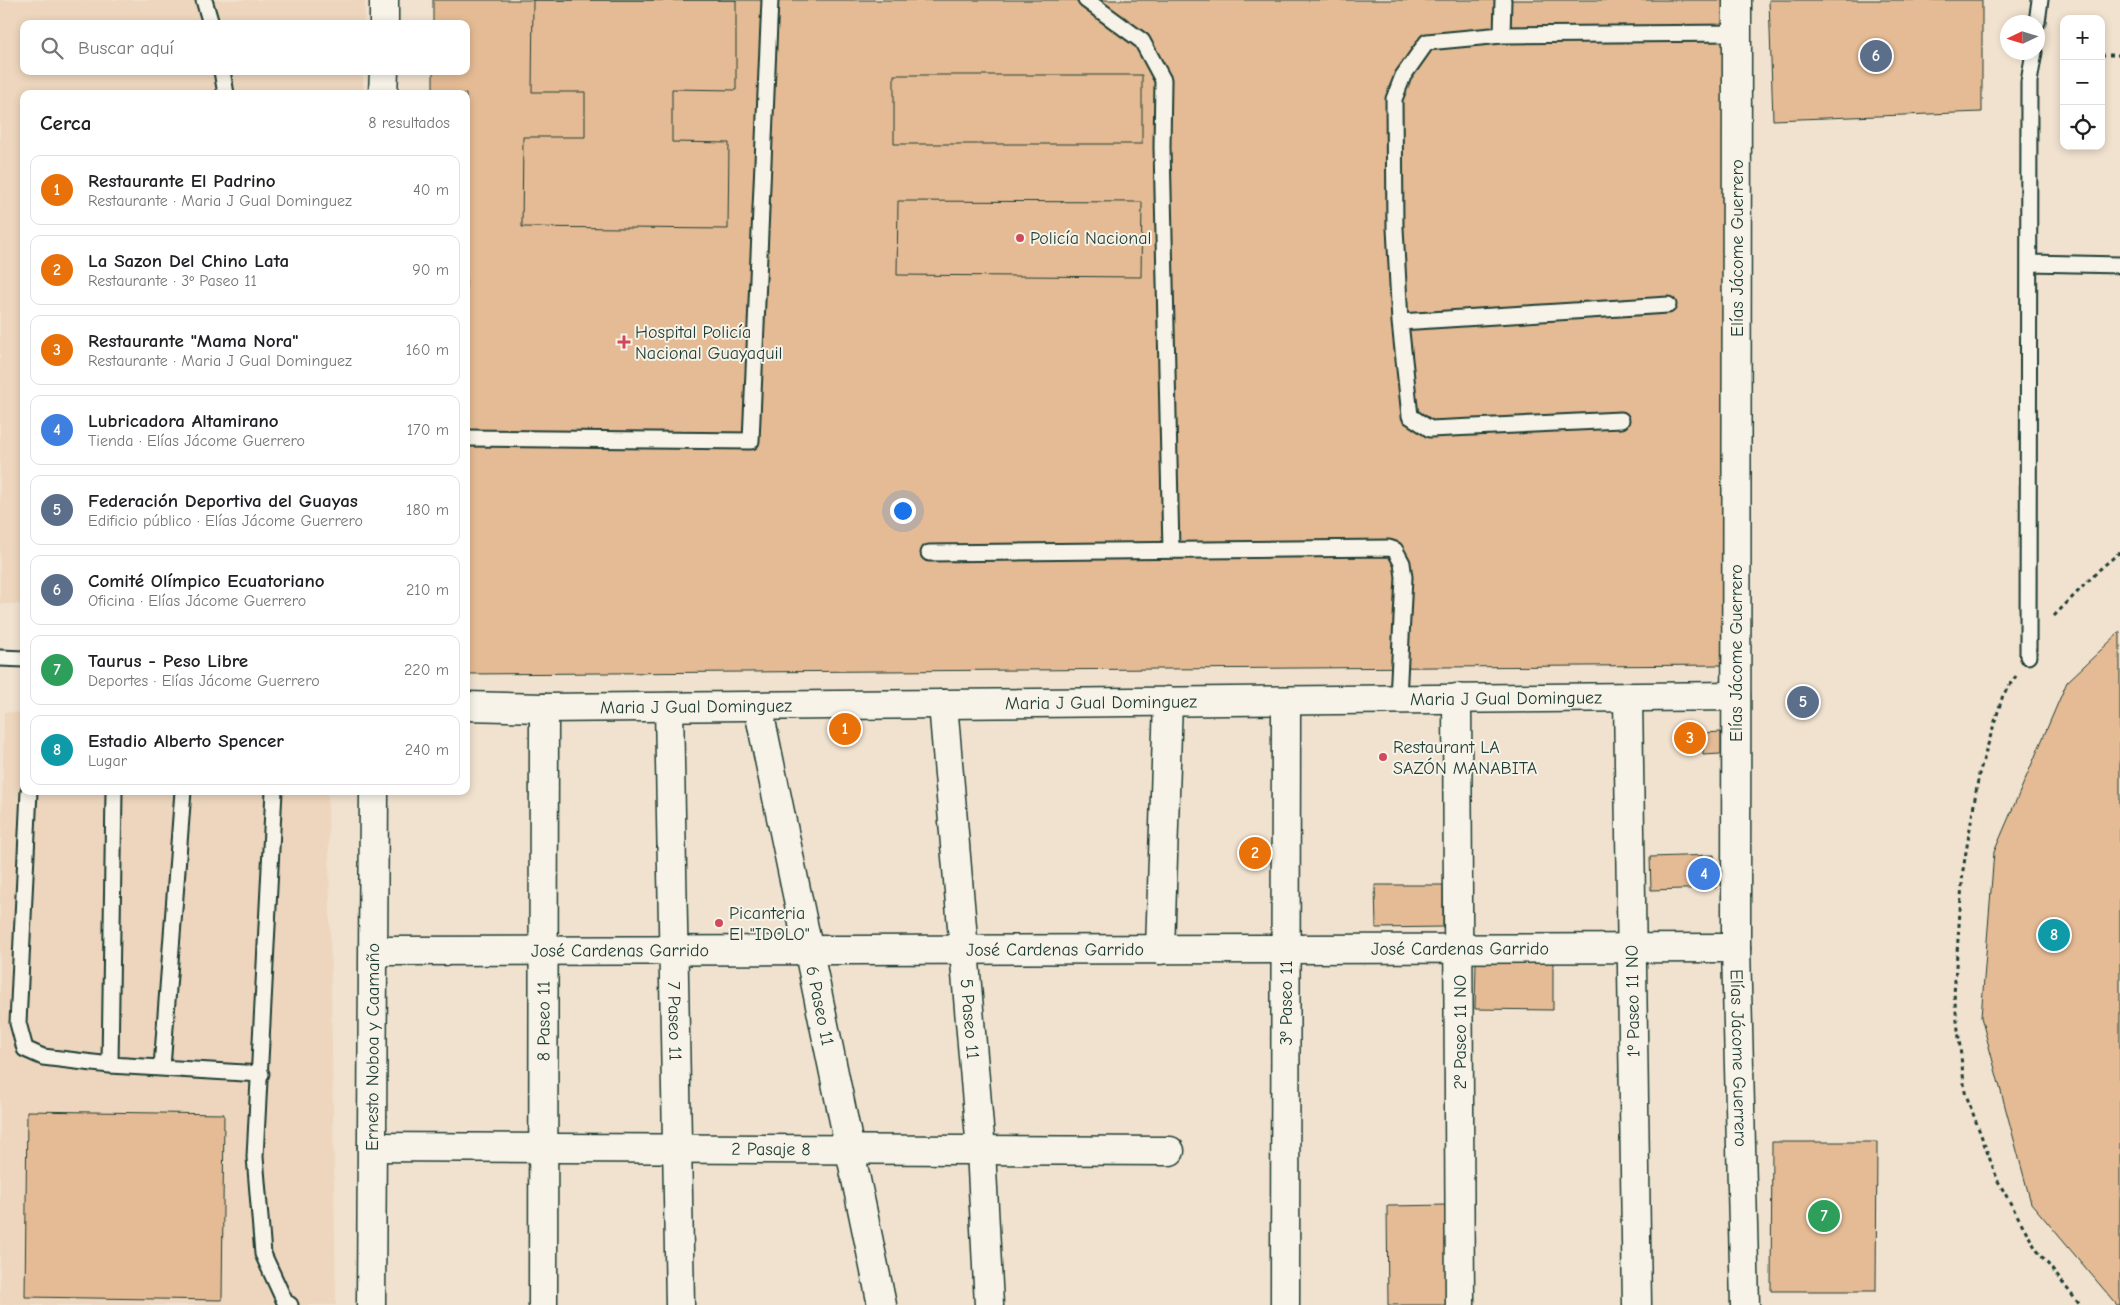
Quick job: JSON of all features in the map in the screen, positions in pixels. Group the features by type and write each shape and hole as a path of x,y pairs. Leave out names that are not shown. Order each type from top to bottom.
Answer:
{"street":[{"path":"384,0 384,20"},
{"name":"Elías Jácome Guerrero","path":"1737,0 1736,948 1745,1305"},
{"path":"383,90 384,75"},
{"name":"Maria J Gual Dominguez","path":"470,706 544,708 1736,696"},
{"name":"1º Paseo 11 NO","path":"1628,697 1637,1305"},
{"name":"2º Paseo 11 NO","path":"1457,698 1460,1305"},
{"name":"3º Paseo 11","path":"1284,1305 1286,700"},
{"path":"1160,950 1168,701"},
{"name":"5 Paseo 11","path":"943,704 981,1150 989,1305"},
{"name":"6 Paseo 11","path":"758,706 882,1305"},
{"name":"7 Paseo 11","path":"669,707 675,950 680,1305"},
{"name":"8 Paseo 11","path":"543,1305 545,1148 544,708"},
{"name":"Ernesto Noboa y Caamaño","path":"371,1305 374,795"},
{"name":"José Cardenas Garrido","path":"374,951 1736,948"},
{"name":"2 Pasaje 8","path":"372,1147 1170,1151"}],"lane":[{"path":"204,0 210,20"},
{"path":"470,438 751,441 770,0"},
{"path":"1086,0 1142,41 1163,80 1162,147 1172,550"},
{"path":"1502,0 1502,35"},
{"path":"2038,15 2040,0"},
{"path":"1622,420 1430,430 1410,416 1400,322 1394,228 1394,100 1403,76 1427,42 1502,35 1737,33"},
{"path":"2028,656 2030,82 2033,60"},
{"path":"223,75 225,90"},
{"path":"2030,263 2120,265"},
{"path":"1400,322 1668,305"},
{"path":"930,553 1389,548 1395,550 1402,563 1404,577 1398,699"},
{"path":"0,658 20,658"},
{"path":"30,795 18,1023 25,1048 43,1056 110,1064 261,1074"},
{"path":"110,1064 114,795"},
{"path":"162,1067 183,795"},
{"path":"274,795 261,1074 255,1157 263,1254 285,1302 290,1305"}],"path":[{"path":"2105,55 2120,55"},
{"path":"2080,1305 2036,1249 1998,1181 1965,1092 1954,994 1963,870 1979,774 2003,695 2058,611 2120,552"}],"shaded area":[{"path":"0,0 365,0 364,20 20,20 20,75 363,75 363,90 20,90 20,604 0,604"},
{"path":"4,712 20,713 20,795 328,795 336,1305 0,1305 0,900"}],"building":[{"path":"433,0 1725,0 1722,665 470,674 470,90 433,90 433,75 470,75 470,20 433,20"},
{"path":"533,0 736,0 736,90 672,89 672,142 729,143 728,229 522,227 523,137 585,137 585,92 532,92"},
{"path":"1769,0 1982,0 1982,112 1773,120"},
{"path":"894,75 1142,75 1142,144 894,144"},
{"name":"Policía Nacional","path":"898,201 1142,202 1141,277 897,275"},
{"path":"2120,632 2120,1305 2117,1305 2031,1203 1981,1017 1994,852 2067,682"},
{"path":"1721,732 1721,754 1703,755 1703,733"},
{"path":"1714,855 1716,888 1651,890 1650,857"},
{"path":"1375,885 1443,885 1443,927 1376,928"},
{"path":"1476,961 1553,961 1553,1010 1475,1009"},
{"path":"27,1111 224,1114 222,1300 25,1297"},
{"path":"1772,1142 1877,1142 1876,1291 1771,1291"},
{"path":"1449,1205 1450,1305 1388,1305 1387,1206"}],"place":[{"name":"Comité Olímpico Ecuatoriano","path":"1876,56"},
{"name":"Policía Nacional","path":"1020,238"},
{"name":"Hospital Policía Nacional Guayaquil","path":"624,342"},
{"name":"Federación Deportiva del Guayas","path":"1803,702"},
{"name":"Restaurante El Padrino","path":"845,729"},
{"name":"Restaurante \"Mama Nora\"","path":"1690,738"},
{"name":"Restaurant LA SAZÓN MANABITA","path":"1383,757"},
{"name":"La Sazon Del Chino Lata","path":"1255,853"},
{"name":"Lubricadora Altamirano","path":"1704,874"},
{"name":"Picanteria El \"IDOLO\"","path":"719,923"},
{"name":"Estadio Alberto Spencer","path":"2054,935"},
{"name":"Taurus - Peso Libre","path":"1824,1216"}]}
